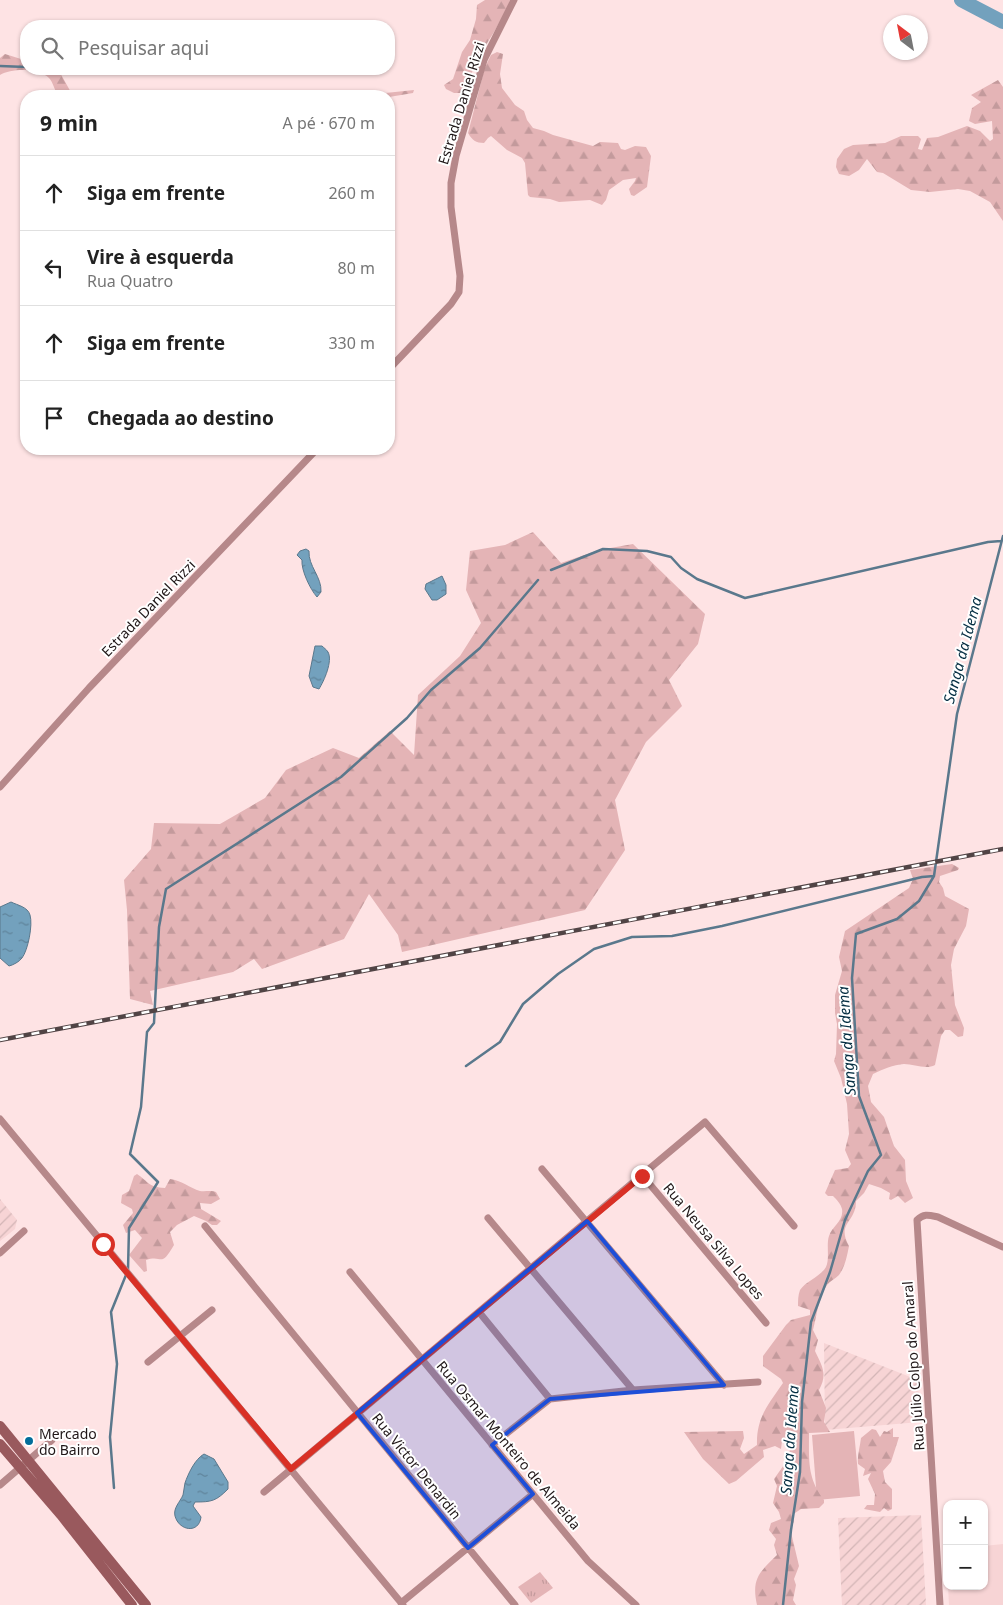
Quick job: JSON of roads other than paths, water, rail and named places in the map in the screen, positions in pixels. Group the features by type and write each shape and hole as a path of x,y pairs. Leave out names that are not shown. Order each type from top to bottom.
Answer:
{"street":[{"name":"Estrada Daniel Rizzi","path":"395,363 451,304 459,292 460,276 450,207 452,174 484,60 514,0"},
{"name":"Estrada Daniel Rizzi","path":"0,787 89,688 311,455"},
{"path":"0,1119 402,1604 533,1494"},
{"path":"264,1492 705,1122 794,1226"},
{"path":"542,1169 724,1385"},
{"name":"Rua Neusa Silva Lopes","path":"642,1176 766,1323"},
{"name":"Rua Júlio Colpo do Amaral","path":"940,1605 917,1220 927,1214 938,1216 1003,1247"},
{"path":"488,1218 633,1390"},
{"name":"Rua Victor Denardin","path":"205,1226 515,1605"},
{"path":"0,1253 24,1231"},
{"name":"Rua Osmar Monteiro de Almeida","path":"350,1272 588,1560 636,1605"},
{"path":"148,1362 212,1310"},
{"path":"479,1312 550,1399"},
{"path":"492,1444 550,1399 633,1390 758,1382"},
{"path":"0,1426 29,1460 133,1602"},
{"path":"0,1485 52,1440"},
{"path":"0,1444 133,1602 146,1605"}],"water":[{"path":"306,549 309,551 311,562 321,587 321,592 317,597 306,579 302,560 297,555 300,551"},
{"path":"442,576 446,585 446,594 437,600 432,600 425,589 426,584"},
{"path":"315,646 322,646 329,656 327,671 319,689 313,687 309,676"},
{"path":"11,902 29,912 31,925 28,944 22,958 9,966 0,958 0,907"},
{"path":"204,1454 214,1459 228,1482 228,1489 213,1500 195,1502 193,1506 201,1517 199,1522 193,1528 184,1527 177,1521 175,1510 183,1495 190,1471"}],"waterway":[{"path":"961,0 1003,22"},
{"path":"0,66 20,67"},
{"name":"Sanga da Idema","path":"783,1605 791,1530 800,1472 802,1402 811,1322 830,1272 845,1220 868,1171 881,1155 859,1096 852,978 856,934 897,919 919,901 934,876 957,714 1003,536"},
{"path":"551,570 603,549 647,551 671,557 681,568 697,579 745,598 988,542 1001,541"},
{"path":"114,1488 110,1437 117,1364 111,1312 128,1270 129,1228 158,1182 130,1154 141,1107 147,1032 154,1023 159,927 166,889 341,777 407,718 431,690 480,648 538,580"},
{"path":"466,1066 500,1042 523,1004 558,974 594,949 632,937 672,936 722,926 922,877 934,876"}],"railway":[{"path":"0,1040 1003,849"}],"place":[{"name":"Mercado do Bairro","path":"29,1441"}]}
